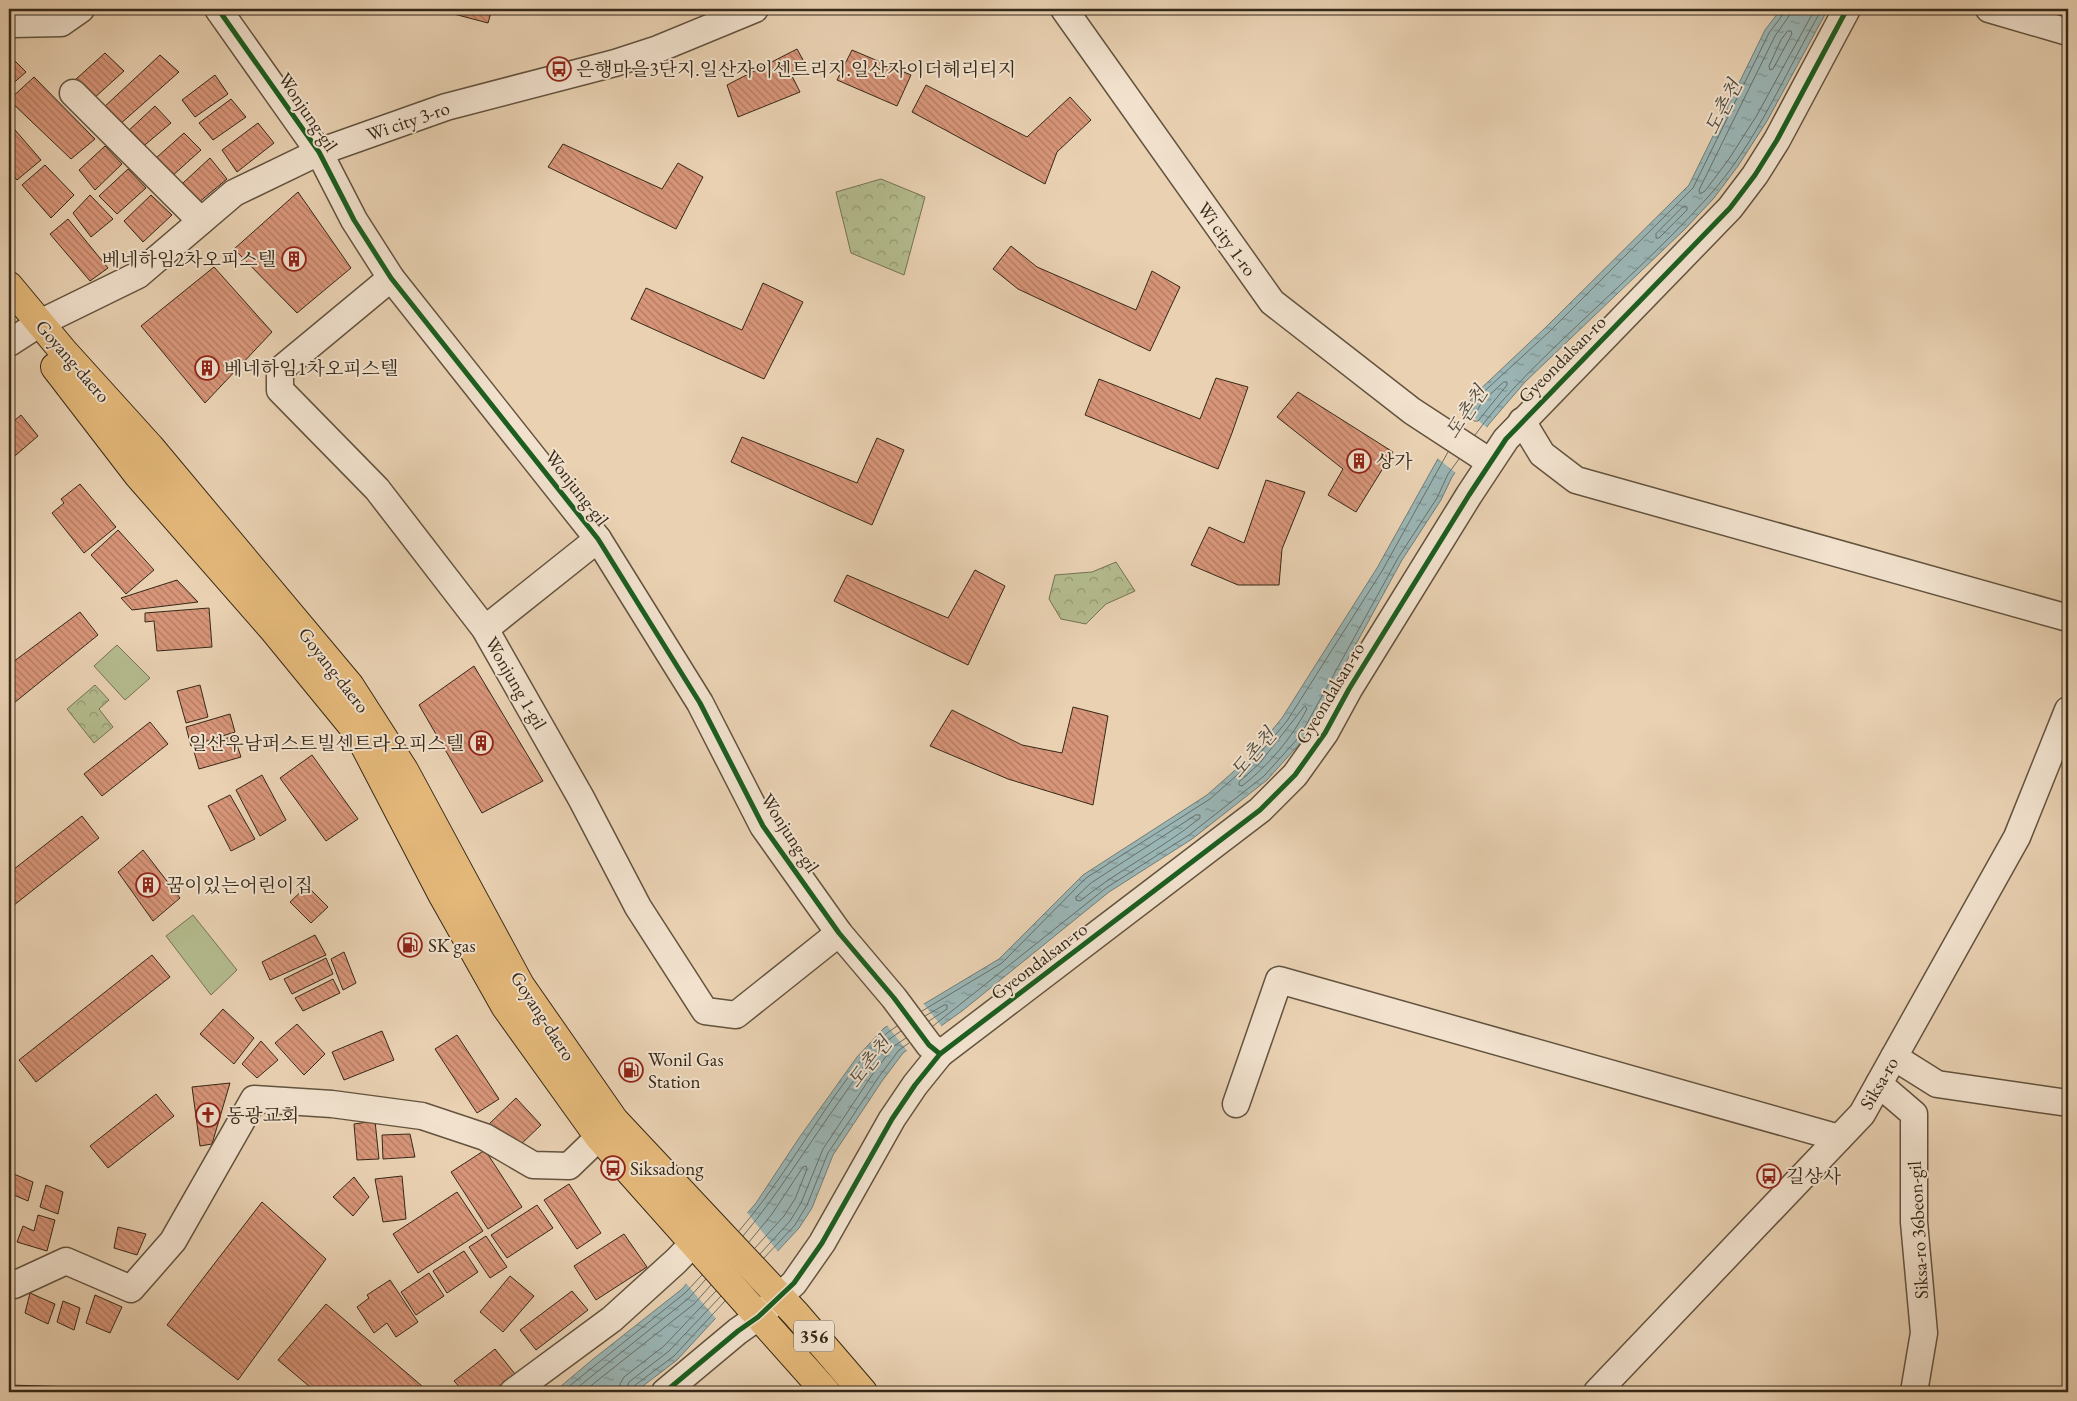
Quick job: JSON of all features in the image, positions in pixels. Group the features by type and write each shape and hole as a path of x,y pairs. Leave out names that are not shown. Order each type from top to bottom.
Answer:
{"main road":[{"name":"Goyang-daero","path":"9,286 21,328 50,360 138,475 272,628 358,733 443,896 505,1006 599,1136 706,1238"},
{"name":"Goyang-daero","path":"21,328 64,352 150,447 350,686 404,770 520,985 614,1120 706,1238"},
{"name":"356","path":"706,1238 771,1289 863,1392"},
{"name":"356","path":"706,1238 751,1309 826,1392"}],"street":[{"path":"9,23 61,23 81,9"},
{"name":"Wonjung-gil","path":"218,9 319,152 354,220 391,278 598,539 700,703 764,826 839,933 935,1050"},
{"name":"Wi city 3-ro","path":"21,328 138,275 234,193 319,152 446,106 615,63 755,9"},
{"name":"Wi city 1-ro","path":"1064,9 1272,302 1412,411 1484,458"},
{"name":"Gyeondalsan-ro","path":"665,1392 738,1331 751,1309 771,1289 808,1265 892,1119 915,1085 935,1050 1123,916 1260,810 1295,775 1325,733 1484,458 1730,208 1755,175 1847,9"},
{"path":"1989,9 2068,32"},
{"path":"74,93 200,221"},
{"name":"Wonjung 1-gil","path":"391,278 280,370 280,390 377,489 485,629 582,798 638,908 706,1010 736,1015 839,933"},
{"path":"1522,421 1542,454 1576,480 2068,618"},
{"path":"485,629 598,539"},
{"name":"Siksa-ro","path":"1597,1392 1862,1114 2017,837 2068,710"},
{"path":"1236,1104 1279,980 1839,1138"},
{"path":"1894,1057 1937,1084 2068,1103"},
{"name":"Siksa-ro 36beon-gil","path":"1879,1084 1914,1114 1914,1222 1924,1332 1914,1392"},
{"path":"9,1284 14,1285 66,1261 131,1289 173,1241 254,1099 332,1104 422,1116 485,1137 534,1165 569,1166 599,1136"},
{"path":"513,1392 612,1319 706,1238"}],"green space":[{"path":"881,179 925,197 904,275 851,253 836,192"},
{"path":"1116,562 1135,591 1106,604 1086,624 1061,619 1049,599 1055,575 1092,572"},
{"path":"117,645 150,678 125,700 94,666"},
{"path":"95,685 109,700 99,709 113,727 94,743 67,709"},
{"path":"193,915 237,970 211,995 166,936"}],"water":[{"name":"도촌천","path":"1781,9 1828,9 1767,121 1738,166 1714,198 1685,229 1525,382 1489,424 1452,477 1441,500 1402,560 1304,739 1267,780 1192,839 1109,892 962,1011 903,1053 833,1155 812,1208 799,1228 677,1360 635,1392 554,1392 682,1289 756,1203 799,1138 857,1057 884,1028 999,959 1083,875 1207,795 1250,757 1282,718 1377,568 1473,396 1545,328 1689,185 1765,30"}],"pier":[{"path":"1463,409 1489,429 1457,474 1436,457"},
{"path":"922,1002 943,1028 908,1052 886,1024"},
{"path":"746,1211 779,1253 717,1320 685,1282"}],"building":[{"path":"435,9 492,9 488,23"},
{"path":"797,49 807,67 791,74 800,92 738,117 727,85"},
{"path":"852,50 911,75 897,106 837,80"},
{"path":"105,53 124,71 93,99 75,80"},
{"path":"9,55 26,72 9,87"},
{"path":"160,55 179,72 119,125 103,108"},
{"path":"215,75 228,94 195,117 182,100"},
{"path":"34,77 95,139 71,159 9,100"},
{"path":"926,85 1027,137 1070,97 1091,120 1057,152 1045,184 912,112"},
{"path":"231,99 246,117 213,140 199,123"},
{"path":"155,106 171,123 140,149 126,133"},
{"path":"9,123 41,160 17,180 9,170"},
{"path":"258,123 274,143 237,172 222,150"},
{"path":"184,133 201,150 171,177 156,158"},
{"path":"563,144 662,189 678,163 703,177 676,229 548,167"},
{"path":"105,146 122,164 95,190 79,170"},
{"path":"210,158 227,179 198,203 183,183"},
{"path":"45,165 74,195 51,218 22,185"},
{"path":"128,169 146,188 117,214 99,196"},
{"name":"베네하임2차오피스텔","path":"298,192 351,268 297,313 234,249"},
{"path":"90,195 113,219 91,237 73,213"},
{"path":"151,195 172,215 143,242 124,221"},
{"path":"68,219 108,268 90,281 50,234"},
{"path":"1011,246 1037,267 1136,310 1152,271 1180,287 1150,351 1018,289 993,269"},
{"name":"베네하임1차오피스텔","path":"214,267 272,332 205,403 141,326"},
{"path":"763,283 803,302 764,379 631,319 646,288 742,330"},
{"path":"1216,378 1248,387 1218,469 1085,415 1099,379 1200,419"},
{"name":"상가","path":"1298,392 1393,452 1356,512 1328,495 1343,469 1277,417"},
{"path":"21,415 38,436 9,461 9,425"},
{"path":"742,437 857,483 877,438 904,450 872,525 731,462"},
{"path":"1266,480 1305,492 1282,549 1279,585 1238,585 1191,565 1209,527 1244,543"},
{"path":"80,484 116,527 84,553 52,513 64,503 61,499"},
{"path":"118,530 154,570 126,594 91,555"},
{"path":"975,570 1005,586 968,665 834,601 847,575 948,618"},
{"path":"177,580 198,602 132,610 121,598"},
{"path":"209,608 212,647 157,651 154,621 145,622 145,613"},
{"path":"80,612 98,635 9,707 9,665"},
{"name":"일산우남퍼스트빌센트라오피스텔","path":"474,666 543,781 482,813 419,705"},
{"path":"200,685 208,717 186,723 177,691"},
{"path":"1073,707 1108,716 1093,805 1008,779 930,746 952,710 1022,745 1062,753"},
{"path":"230,714 235,732 191,746 186,727"},
{"path":"150,722 168,744 102,796 84,774"},
{"path":"234,736 241,757 199,769 193,748"},
{"path":"312,755 358,819 326,841 280,778"},
{"path":"262,775 286,820 260,836 236,790"},
{"path":"230,795 255,839 231,851 208,806"},
{"path":"82,816 99,838 9,909 9,873"},
{"name":"꿈이있는어린이집","path":"143,850 180,898 153,921 118,872"},
{"path":"307,886 328,907 311,923 290,902"},
{"path":"315,935 326,955 270,980 262,962"},
{"path":"344,952 356,983 343,990 331,959"},
{"path":"152,955 170,977 36,1082 19,1060"},
{"path":"326,958 333,974 292,994 284,979"},
{"path":"333,979 340,993 303,1011 295,998"},
{"path":"223,1009 254,1038 234,1064 200,1034"},
{"path":"297,1024 325,1054 304,1075 275,1043"},
{"path":"382,1031 394,1060 344,1080 332,1052"},
{"path":"457,1035 499,1099 477,1113 435,1049"},
{"path":"261,1041 278,1060 257,1078 242,1064"},
{"name":"동광교회","path":"230,1083 212,1144 200,1146 192,1087"},
{"path":"156,1094 174,1116 108,1168 90,1146"},
{"path":"516,1098 541,1125 518,1147 487,1126"},
{"path":"375,1121 379,1159 357,1160 354,1124"},
{"path":"410,1134 415,1157 383,1159 382,1135"},
{"path":"485,1150 522,1207 488,1229 451,1172"},
{"path":"9,1172 33,1182 28,1201 9,1193"},
{"path":"402,1176 406,1219 383,1222 375,1179"},
{"path":"354,1177 369,1197 353,1216 333,1197"},
{"path":"569,1184 601,1233 577,1249 544,1200"},
{"path":"46,1185 63,1192 58,1214 40,1207"},
{"path":"457,1192 483,1231 418,1273 393,1234"},
{"path":"262,1202 326,1259 238,1380 167,1325"},
{"path":"537,1205 553,1228 507,1258 491,1235"},
{"path":"38,1215 55,1220 47,1251 17,1242 23,1226 34,1231"},
{"path":"118,1227 146,1234 137,1255 114,1248"},
{"path":"624,1234 647,1267 596,1300 574,1266"},
{"path":"486,1236 507,1267 490,1278 469,1247"},
{"path":"464,1251 478,1272 447,1293 433,1271"},
{"path":"429,1273 444,1296 416,1315 401,1292"},
{"path":"510,1276 534,1296 503,1332 480,1312"},
{"path":"390,1280 418,1322 396,1337 387,1323 374,1333 357,1307 369,1298 367,1295"},
{"path":"572,1291 588,1310 536,1350 520,1330"},
{"path":"30,1293 55,1304 48,1324 25,1313"},
{"path":"95,1295 122,1307 110,1333 86,1323"},
{"path":"63,1301 80,1308 74,1330 57,1322"},
{"path":"326,1304 429,1392 316,1392 278,1360"},
{"path":"495,1349 515,1374 492,1392 464,1392 454,1381"},
{"path":"9,1385 143,1389 143,1392 9,1392"}],"cycle path":[{"path":"218,9 319,152 354,220 391,278 598,539 700,703 763,826 839,933 894,998 929,1045 940,1054"},
{"path":"665,1392 738,1331 758,1317 794,1283 822,1243 892,1119 915,1085 940,1054 1260,810 1295,775 1325,733 1349,689 1469,495 1506,439 1730,208 1755,175 1777,140 1847,9"}],"place":[{"name":"은행마을3단지.일산자이센트리지.일산자이더헤리티지","path":"559,69"},
{"name":"베네하임2차오피스텔","path":"294,259"},
{"name":"베네하임1차오피스텔","path":"207,368"},
{"name":"상가","path":"1359,461"},
{"name":"일산우남퍼스트빌센트라오피스텔","path":"481,743"},
{"name":"꿈이있는어린이집","path":"148,885"},
{"name":"SK gas","path":"410,945"},
{"name":"Wonil Gas Station","path":"631,1070"},
{"name":"동광교회","path":"208,1115"},
{"name":"Siksadong","path":"613,1168"},
{"name":"길상사","path":"1769,1176"}]}
